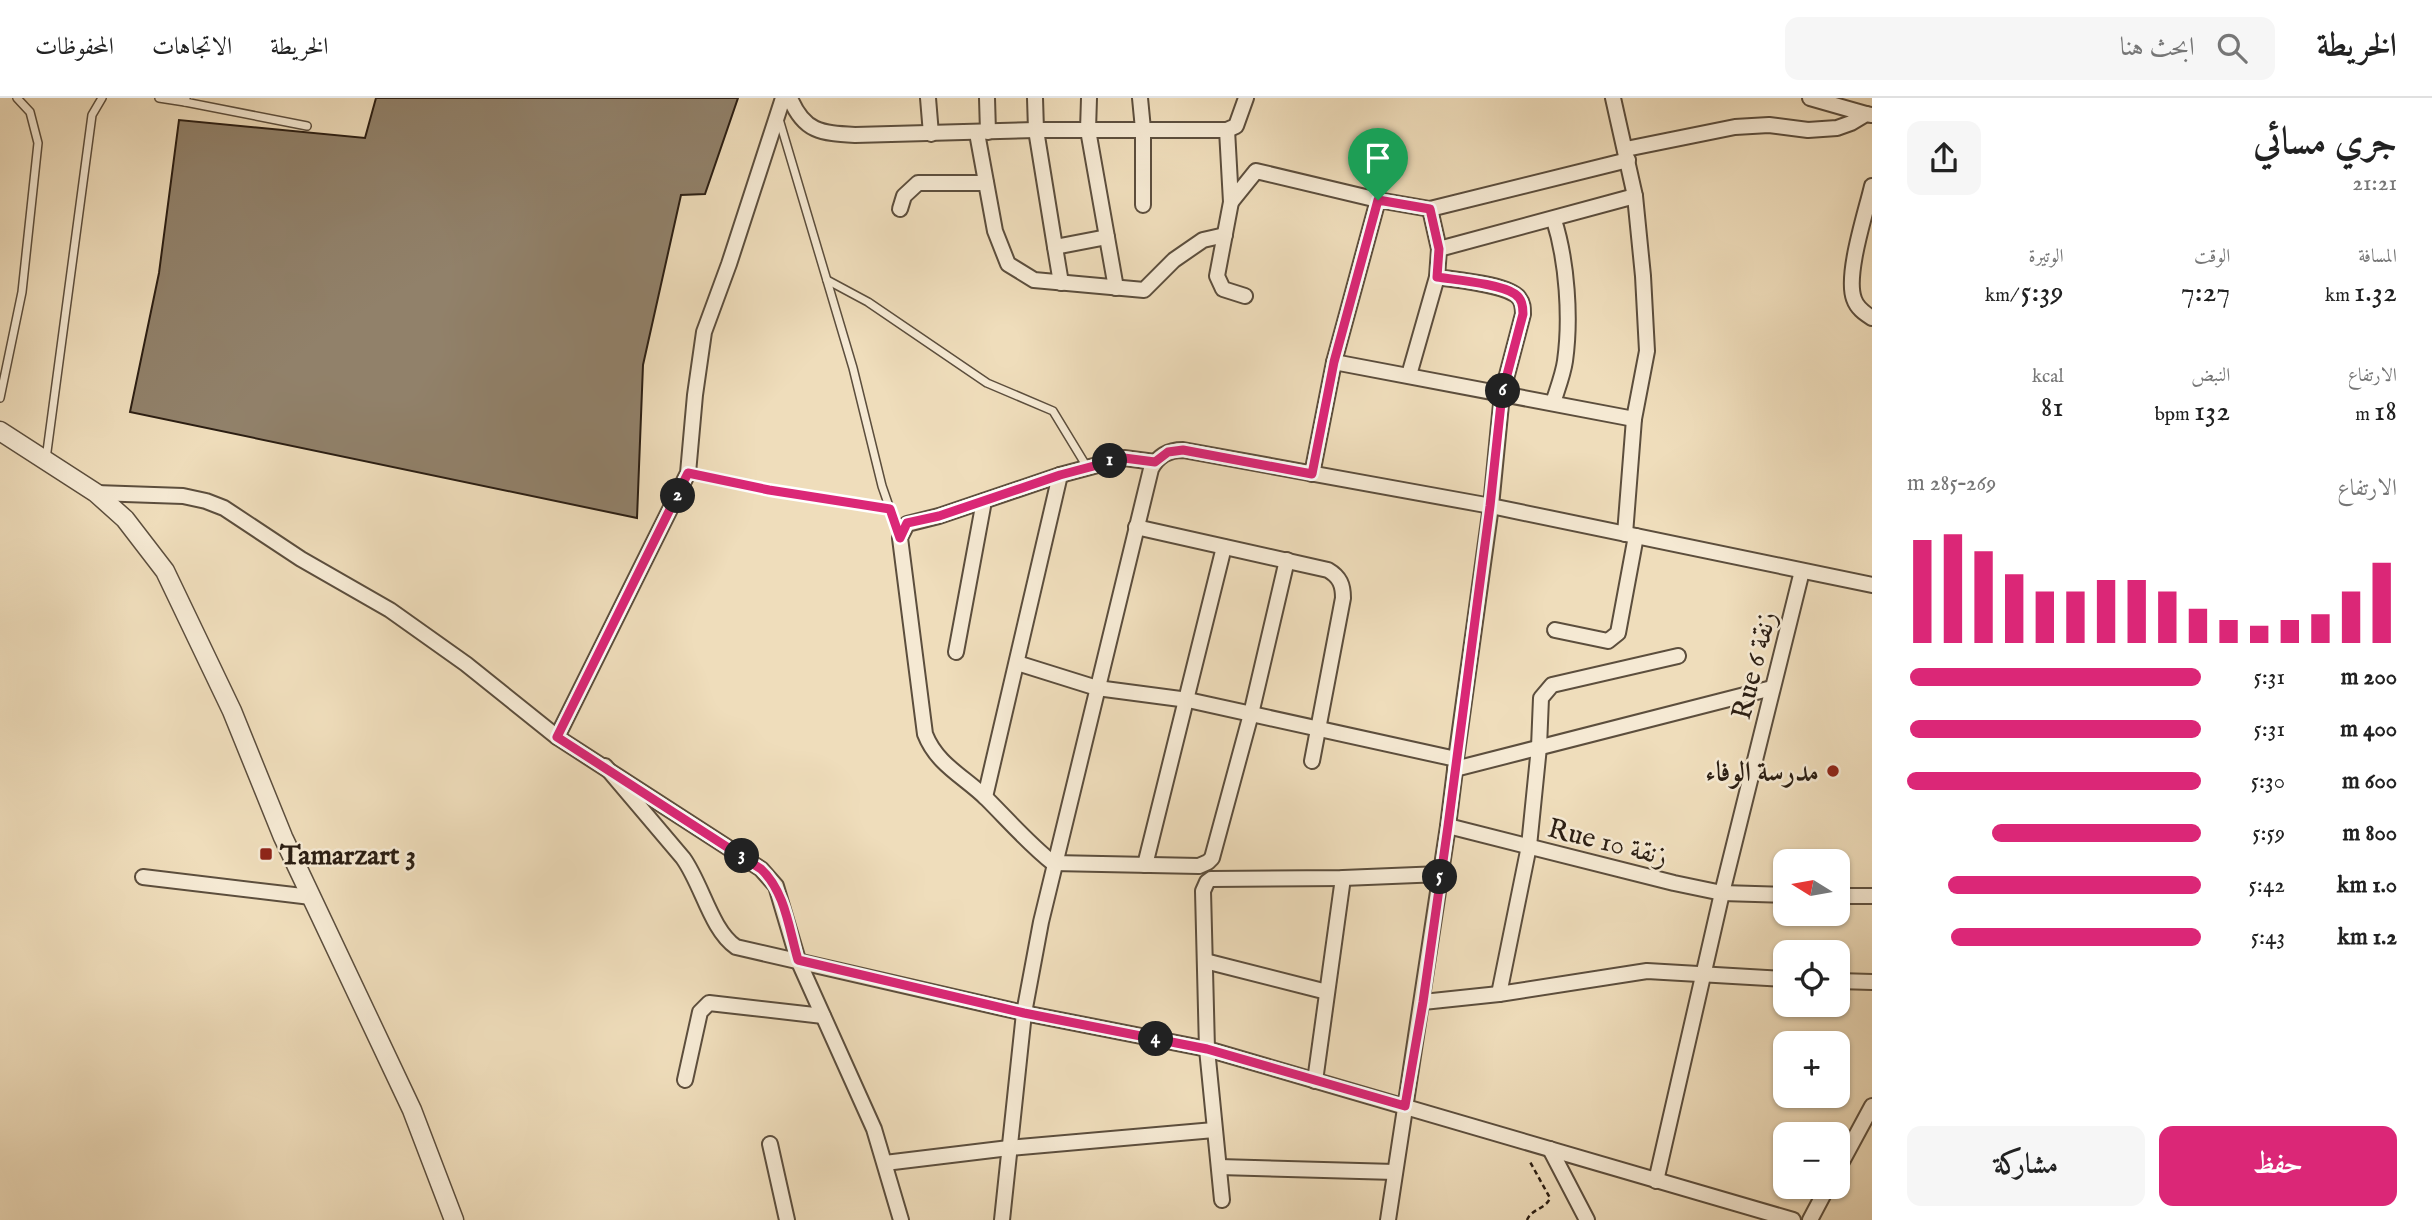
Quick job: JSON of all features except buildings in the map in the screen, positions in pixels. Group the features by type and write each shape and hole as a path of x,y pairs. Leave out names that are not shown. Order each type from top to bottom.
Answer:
{"street":[{"path":"557,737 688,473 704,332 783,98"},
{"path":"790,98 798,118 828,133 931,134 1036,130 1227,130 1237,126 1246,98"},
{"path":"928,98 931,134"},
{"path":"987,98 982,132 986,183 995,232 1008,264 1034,280 1144,290 1174,260 1203,240 1224,234"},
{"path":"1035,98 1036,130 1060,283"},
{"path":"1088,98 1088,130 1116,288"},
{"path":"1140,98 1143,129 1143,205"},
{"path":"1555,630 1608,641 1618,633 1631,535 1634,419 1647,351 1635,196 1613,98"},
{"path":"1810,98 1869,114"},
{"path":"1231,202 1256,171 1378,200 1430,209 1735,127 1769,125 1808,130 1837,128 1869,114"},
{"path":"1227,130 1231,202 1217,276 1223,289 1245,296"},
{"path":"900,209 904,196 918,183 986,183"},
{"path":"1872,186 1852,279 1854,301 1872,318"},
{"path":"1439,249 1635,196"},
{"path":"1312,474 1334,362 1378,200"},
{"path":"1409,375 1437,277 1439,249 1430,209"},
{"path":"1553,403 1565,362 1566,323 1561,242 1555,219"},
{"path":"1055,247 1107,237"},
{"path":"1388,1220 1448,826 1502,394 1523,314 1523,305 1515,294 1506,289 1437,277"},
{"path":"1334,362 1634,419"},
{"path":"0,431 96,493 125,519 165,571 232,711 311,897 412,1110 454,1220"},
{"path":"1002,1220 1024,1013 1053,863 1151,469 1155,462 1168,452 1183,450 1490,506 1872,585"},
{"path":"1155,462 1124,458 1060,475 907,523 900,538 925,734 931,748 940,761 985,797 1038,852 1053,863 1199,866 1212,858 1251,715 1287,560"},
{"path":"985,797 1060,475"},
{"path":"96,493 183,496 224,508 301,559 390,610 466,664 557,737 606,766 772,878 798,960 874,1129 901,1220"},
{"path":"956,653 984,501"},
{"path":"1136,527 1328,570 1342,583 1343,598 1312,761"},
{"path":"1145,865 1224,547"},
{"name":"Rue 6 زنقة","path":"1656,1181 1722,893 1802,571"},
{"path":"1499,994 1529,846 1541,698 1552,685 1678,656"},
{"path":"1017,663 1097,688 1188,700 1456,764 1539,747 1772,688"},
{"path":"606,766 689,865 726,941 736,947 1024,1013 1207,1049 1793,1220"},
{"name":"Rue 10 زنقة","path":"1448,826 1674,883 1722,893 1773,895"},
{"path":"1222,1200 1207,1049 1203,891 1207,882 1211,879 1441,874"},
{"path":"143,877 311,897"},
{"path":"1315,1081 1343,878"},
{"path":"1850,896 1872,896"},
{"path":"1205,961 1327,992"},
{"path":"1423,1002 1499,994 1647,971 1773,978"},
{"path":"1850,981 1872,982"},
{"path":"685,1080 700,1012 709,1003 823,1016"},
{"path":"1850,1147 1872,1106"},
{"path":"886,1163 1009,1148 1214,1130"},
{"path":"770,1144 787,1220"},
{"path":"1550,1149 1587,1220"},
{"path":"1219,1167 1395,1172"},
{"path":"1810,1220 1821,1199"}],"lane":[{"path":"0,398 22,292 38,143 30,112 17,98"},
{"path":"46,460 92,115 102,98"},
{"path":"159,98 186,100 307,126"},
{"path":"778,117 900,538"},
{"path":"827,279 868,302 987,383 1053,411 1087,468"},
{"path":"688,473 769,490 890,509"}],"path":[{"path":"1518,1140 1550,1198 1549,1202 1529,1215 1527,1220"}],"place":[{"name":"مدرسة الوفاء","path":"1833,771"},
{"name":"Tamarzart 3","path":"266,854"}],"route":[{"path":"1378,200 1430,209 1439,249 1437,277 1506,289 1515,294 1523,305 1502,394 1448,826 1405,1106 1207,1049 1024,1013 798,960 772,878 606,766 557,737 688,473 769,490 890,509 900,538 907,523 939,516 1060,475 1124,458 1155,462 1160,456 1175,450 1312,474 1334,362 1378,200"}]}
